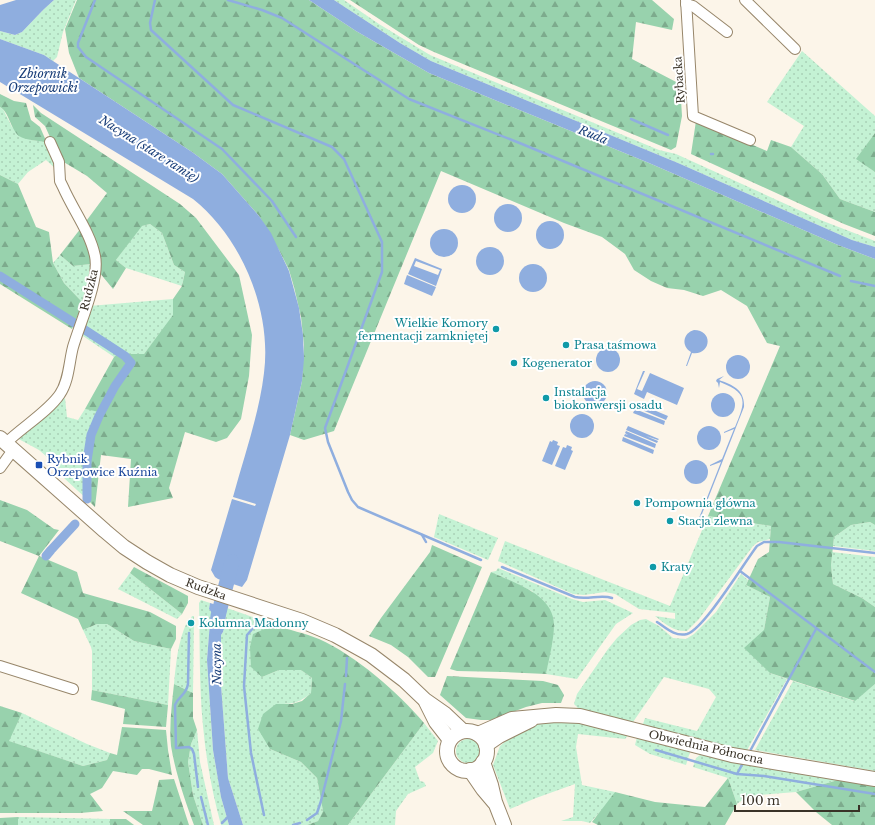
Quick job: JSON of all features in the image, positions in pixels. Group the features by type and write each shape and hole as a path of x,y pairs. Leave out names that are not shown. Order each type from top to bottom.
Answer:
{"main road":[{"name":"Rudzka","path":"6,444 124,547 147,562 170,575 207,590 302,621 335,635 371,656 404,680 425,700 445,714 462,731"},
{"name":"Rudzka","path":"425,700 436,722 450,740"},
{"name":"Obwiednia Północna","path":"482,739 499,736 538,717 556,714 586,718 732,755 875,779"},
{"path":"462,731 470,731 482,739 487,754 484,762 478,768 470,770 458,768 451,762 447,749 450,740 458,733 462,731"},
{"path":"484,762 492,785 495,802 504,825"},
{"path":"470,770 483,789 495,802"}],"street":[{"path":"745,0 795,49"},
{"name":"Rybacka","path":"686,2 727,32"},
{"name":"Rybacka","path":"686,2 693,116 750,140"},
{"name":"Rudzka","path":"6,444 54,402 60,393 66,381 74,346 95,276 96,262 93,250 85,230 60,181 59,162 50,142"},
{"path":"0,468 6,444"},
{"path":"0,666 73,689"}],"green space":[{"path":"54,0 76,0 63,32 57,57 53,61 44,55 0,39 0,31 15,35 22,32"},
{"path":"77,0 309,0 356,31 429,73 649,163 838,245 875,259 875,525 870,522 851,525 834,537 831,565 833,584 862,598 875,607 875,684 855,701 770,673 744,648 764,630 770,597 746,585 758,559 769,552 771,526 708,516 780,346 767,343 747,306 721,290 703,296 684,290 667,288 651,281 634,270 625,254 602,237 564,223 441,171 334,431 304,440 290,435 302,381 304,345 301,317 289,270 259,216 222,174 192,152 79,78 69,53 65,29"},
{"path":"334,0 344,0 379,24 430,55 659,150 676,154 823,221 875,241 875,247 852,240 678,163 431,61 400,43"},
{"path":"350,0 652,0 674,19 672,30 636,22 632,59 680,84 682,116 676,147 671,150 434,52 419,45"},
{"path":"802,51 875,116 875,133 857,159 875,172 875,212 840,199 822,174 791,147 804,126 767,102"},
{"path":"0,94 14,101 26,103 31,120 40,127 47,143 25,139 16,133 6,113 0,107"},
{"path":"33,105 41,113 180,204 196,218 239,275 252,335 249,376 241,419 227,438 216,442 185,432 169,488 173,498 128,507 131,459 101,455 95,507 90,502 93,436 104,413 85,409 114,357 117,354 144,354 173,315 173,299 182,286 185,272 174,265 162,233 150,224 142,226 116,260 126,268 113,289 99,272 84,224 107,193 87,176 62,161 45,126 35,117"},
{"path":"0,107 3,109 12,127 31,140 47,143 57,170 46,160 28,172 18,184 0,175"},
{"path":"696,121 767,151 771,140 791,147 822,174 840,199 875,212 875,236 844,224 691,154"},
{"path":"875,133 875,172 856,159"},
{"path":"0,175 18,184 36,227 49,232 53,263 64,283 83,303 72,329 0,284"},
{"path":"150,224 162,233 174,265 185,272 182,286 126,268 116,260 141,226"},
{"path":"81,228 89,245 91,264 73,266 60,255"},
{"path":"60,255 73,266 91,264 83,303 64,283 53,263"},
{"path":"173,299 174,315 144,354 117,354 114,357 80,334 89,306"},
{"path":"65,398 67,417 78,420 85,409 104,412 93,436 90,502 64,478 54,463 39,450 15,437 51,407"},
{"path":"0,500 27,510 54,529 59,530 39,556 0,541"},
{"path":"439,514 498,538 488,560 434,537"},
{"path":"708,516 771,526 770,539 758,542 753,546 699,619 687,631 674,629 666,625 655,616 675,619 675,613 639,609 615,594 605,592 584,595 573,594 498,561 505,541 670,606"},
{"path":"870,522 875,525 875,551 833,546 834,537 851,525"},
{"path":"432,545 482,567 435,677 428,677 408,657 391,645 369,636 430,552"},
{"path":"832,552 875,557 875,607 862,598 833,584 831,565"},
{"path":"39,556 77,572 83,593 150,612 176,626 176,639 171,649 134,641 107,624 97,624 83,630 78,619 21,593"},
{"path":"134,567 188,596 188,603 182,614 130,573"},
{"path":"498,568 572,599 583,602 605,600 633,613 616,624 577,679 546,674 554,624 532,591 491,572 496,571"},
{"path":"491,572 531,591 547,605 552,614 554,631 546,674 457,671 450,669"},
{"path":"130,573 182,614 177,619 118,589"},
{"path":"741,574 748,580 746,585 770,597 764,630 770,673 787,679 746,752 697,741 643,724 645,718 697,731 716,697 709,689 664,677 633,722 580,710 574,704 577,694 608,649 631,625 640,620 646,619 659,626 673,638 686,639 694,634 716,612"},
{"path":"201,600 210,603 209,609 212,613 207,660 213,750 221,797 229,825 221,825 210,776 204,738 200,664 199,603"},
{"path":"227,608 274,625 264,629 262,677 279,670 301,670 312,678 311,693 306,697 295,703 276,704 270,749 301,762 317,778 323,811 318,821 307,825 243,825 228,778 221,685 221,635 223,632"},
{"path":"192,616 194,616 193,693 174,684 179,644 187,622 189,622"},
{"path":"97,624 107,624 134,641 171,649 168,705 92,690 92,651 83,630"},
{"path":"274,625 319,639 347,655 389,687 424,723 348,825 307,825 318,821 323,811 317,778 301,762 270,749 258,729 263,714 276,704 292,704 302,701 311,693 312,678 301,670 279,670 262,677 251,667 250,647 253,634"},
{"path":"447,676 543,681 558,685 564,695 561,703 542,703 526,707 491,720 466,718 440,695"},
{"path":"793,681 854,701 875,684 875,771 755,750"},
{"path":"174,684 193,693 193,718 197,730 191,744 188,762 193,795 203,825 194,825 175,766 171,746 170,730"},
{"path":"92,690 168,705 166,727 123,724 125,709 91,700"},
{"path":"0,706 22,713 9,741 83,766 107,760 110,753 117,755 122,727 166,730 172,775 149,769 142,769 137,775 113,771 102,788 90,794 103,811 80,813 0,813"},
{"path":"22,713 87,744 110,753 107,760 83,766 8,741"},
{"path":"555,721 581,722 629,734 625,739 578,734 576,747 582,785 615,792 608,803 590,823 582,821 561,821 573,817 575,784 510,809 493,765 500,746 507,740 506,736 538,724"},
{"path":"424,723 438,741 433,753 415,767 420,781 424,782 426,786 408,794 396,811 395,825 348,825"},
{"path":"197,730 200,762 214,825 203,825 193,795 188,762 191,744"},
{"path":"637,737 686,749 690,752 686,765 650,754 635,745"},
{"path":"468,739 477,742 480,751 477,760 468,763 459,760 456,751 459,742"},
{"path":"700,755 838,780 796,792 748,796 737,804 728,778 693,767 696,758"},
{"path":"728,778 737,804 725,825 598,825 592,822 615,792 655,802 705,807"},
{"path":"174,779 189,825 143,825 123,811 152,811 159,780"},
{"path":"838,780 875,785 875,825 832,825 816,812 796,792"},
{"path":"18,817 110,819 110,825 18,825"},
{"path":"18,817 18,825 0,825 0,818"},
{"path":"110,819 126,819 134,825 110,825"}],"water":[{"name":"Zbiornik Orzepowicki","path":"16,0 54,0 22,32 15,35 0,31 0,5"},
{"name":"Ruda","path":"309,0 334,0 400,43 431,61 678,163 852,240 875,247 875,259 838,245 649,163 429,73 356,31"},
{"name":"Zbiornik Orzepowicki","path":"0,39 44,55 192,152 222,174 259,216 271,233 289,271 299,308 303,335 304,359 302,381 290,435 247,580 242,587 218,579 211,570 232,499 255,506 256,504 233,497 259,404 264,373 265,349 263,325 258,301 250,277 226,234 210,215 193,199 0,82"},
{"path":"462,185 472,189 476,199 472,209 462,213 452,209 448,199 452,189"},
{"path":"508,204 518,208 522,218 518,228 508,232 498,228 494,218 498,208"},
{"path":"550,221 560,225 564,235 560,245 550,249 540,245 536,235 540,225"},
{"path":"444,229 454,233 458,243 454,253 444,257 434,253 430,243 434,233"},
{"path":"490,247 500,251 504,261 500,271 490,275 480,271 476,261 480,251"},
{"path":"415,258 442,269 436,286 408,274","holes":["416,261 440,270 438,275 414,266"]},
{"path":"533,264 543,268 547,278 543,288 533,292 523,288 519,278 523,268"},
{"path":"407,275 436,287 432,296 404,284"},
{"path":"694,330 705,334 708,343 703,351 692,353 686,366 691,352 686,346 685,340 687,334"},
{"path":"608,348 616,352 620,360 616,368 608,372 600,368 596,360 600,352"},
{"path":"738,355 746,359 750,367 746,375 738,379 730,375 726,367 730,359"},
{"path":"643,371 645,371 637,389 642,391 650,373 684,388 677,405 647,392 644,399 634,394"},
{"path":"724,376 719,380 733,386 740,392 744,401 744,407 700,519 699,518 721,462 710,465 722,459 734,429 724,432 735,427 741,411 742,399 740,394 736,390 720,382 719,388 716,381"},
{"path":"595,381 603,385 607,393 603,401 595,405 587,401 583,393 587,385"},
{"path":"723,393 731,397 735,405 731,413 723,417 715,413 711,405 715,397"},
{"path":"637,403 668,416 666,420 635,407"},
{"path":"635,409 665,421 664,425 633,413"},
{"path":"582,414 590,418 594,426 590,434 582,438 574,434 570,426 574,418"},
{"path":"628,426 659,439 646,436 658,441 657,443 626,430"},
{"path":"709,426 717,430 721,438 717,446 709,450 701,446 697,438 701,430"},
{"path":"626,431 656,444 655,448 624,436 625,434 628,435 625,433"},
{"path":"623,437 654,450 653,454 622,441"},
{"path":"553,440 558,442 557,445 560,446 552,465 542,461 550,441 552,442"},
{"path":"567,445 572,447 571,450 573,451 565,470 555,466 563,447 566,448"},
{"path":"696,460 704,464 708,472 704,480 696,484 688,480 684,472 688,464"},
{"path":"210,603 227,608 223,632 221,635 221,685 228,778 243,825 229,825 221,797 213,750 207,660 212,613 209,609"}],"waterway":[{"path":"95,0 78,43 78,47 86,57 222,149 272,201 296,237"},
{"path":"155,0 150,23 151,30 233,105 332,147 344,159 382,242 382,272 325,428 328,442 348,492 358,507 481,560"},
{"path":"228,0 262,10 282,18 409,99 522,144 840,276"},
{"path":"631,119 668,135"},
{"path":"0,276 76,324"},
{"path":"851,281 875,286"},
{"path":"85,330 125,356 131,363 115,386 91,435 87,461 87,499"},
{"path":"46,556 75,524"},
{"path":"422,535 426,542"},
{"path":"657,622 671,631 683,635 694,629 703,621 724,594 757,546 764,542 779,542 875,553"},
{"name":"Nacyna","path":"217,626 218,616 232,562"},
{"path":"502,567 575,597 612,598"},
{"path":"740,571 875,672"},
{"path":"264,815 251,753 244,686 247,635 254,627 267,622"},
{"path":"749,753 816,629"},
{"path":"189,633 188,684 186,691 175,705 176,748 189,747 192,749 198,787"},
{"path":"346,676 347,658"},
{"path":"307,820 317,813 321,801 341,721 345,684"},
{"path":"656,750 737,774 764,776 875,794"},
{"path":"737,774 744,761"},
{"path":"201,797 208,825"},
{"path":"222,823 228,817"},
{"path":"293,825 300,823"}],"place":[{"name":"Wielkie Komory fermentacji zamkniętej","path":"496,329"},
{"name":"Prasa taśmowa","path":"566,345"},
{"name":"Kogenerator","path":"514,363"},
{"name":"Instalacja biokonwersji osadu","path":"546,398"},
{"name":"Rybnik Orzepowice Kuźnia","path":"39,465"},
{"name":"Pompownia główna","path":"637,503"},
{"name":"Stacja zlewna","path":"670,521"},
{"name":"Kraty","path":"653,567"},
{"name":"Kolumna Madonny","path":"191,623"}],"water label":[{"name":"Nacyna (stare ramię)","path":"149,149"}]}
